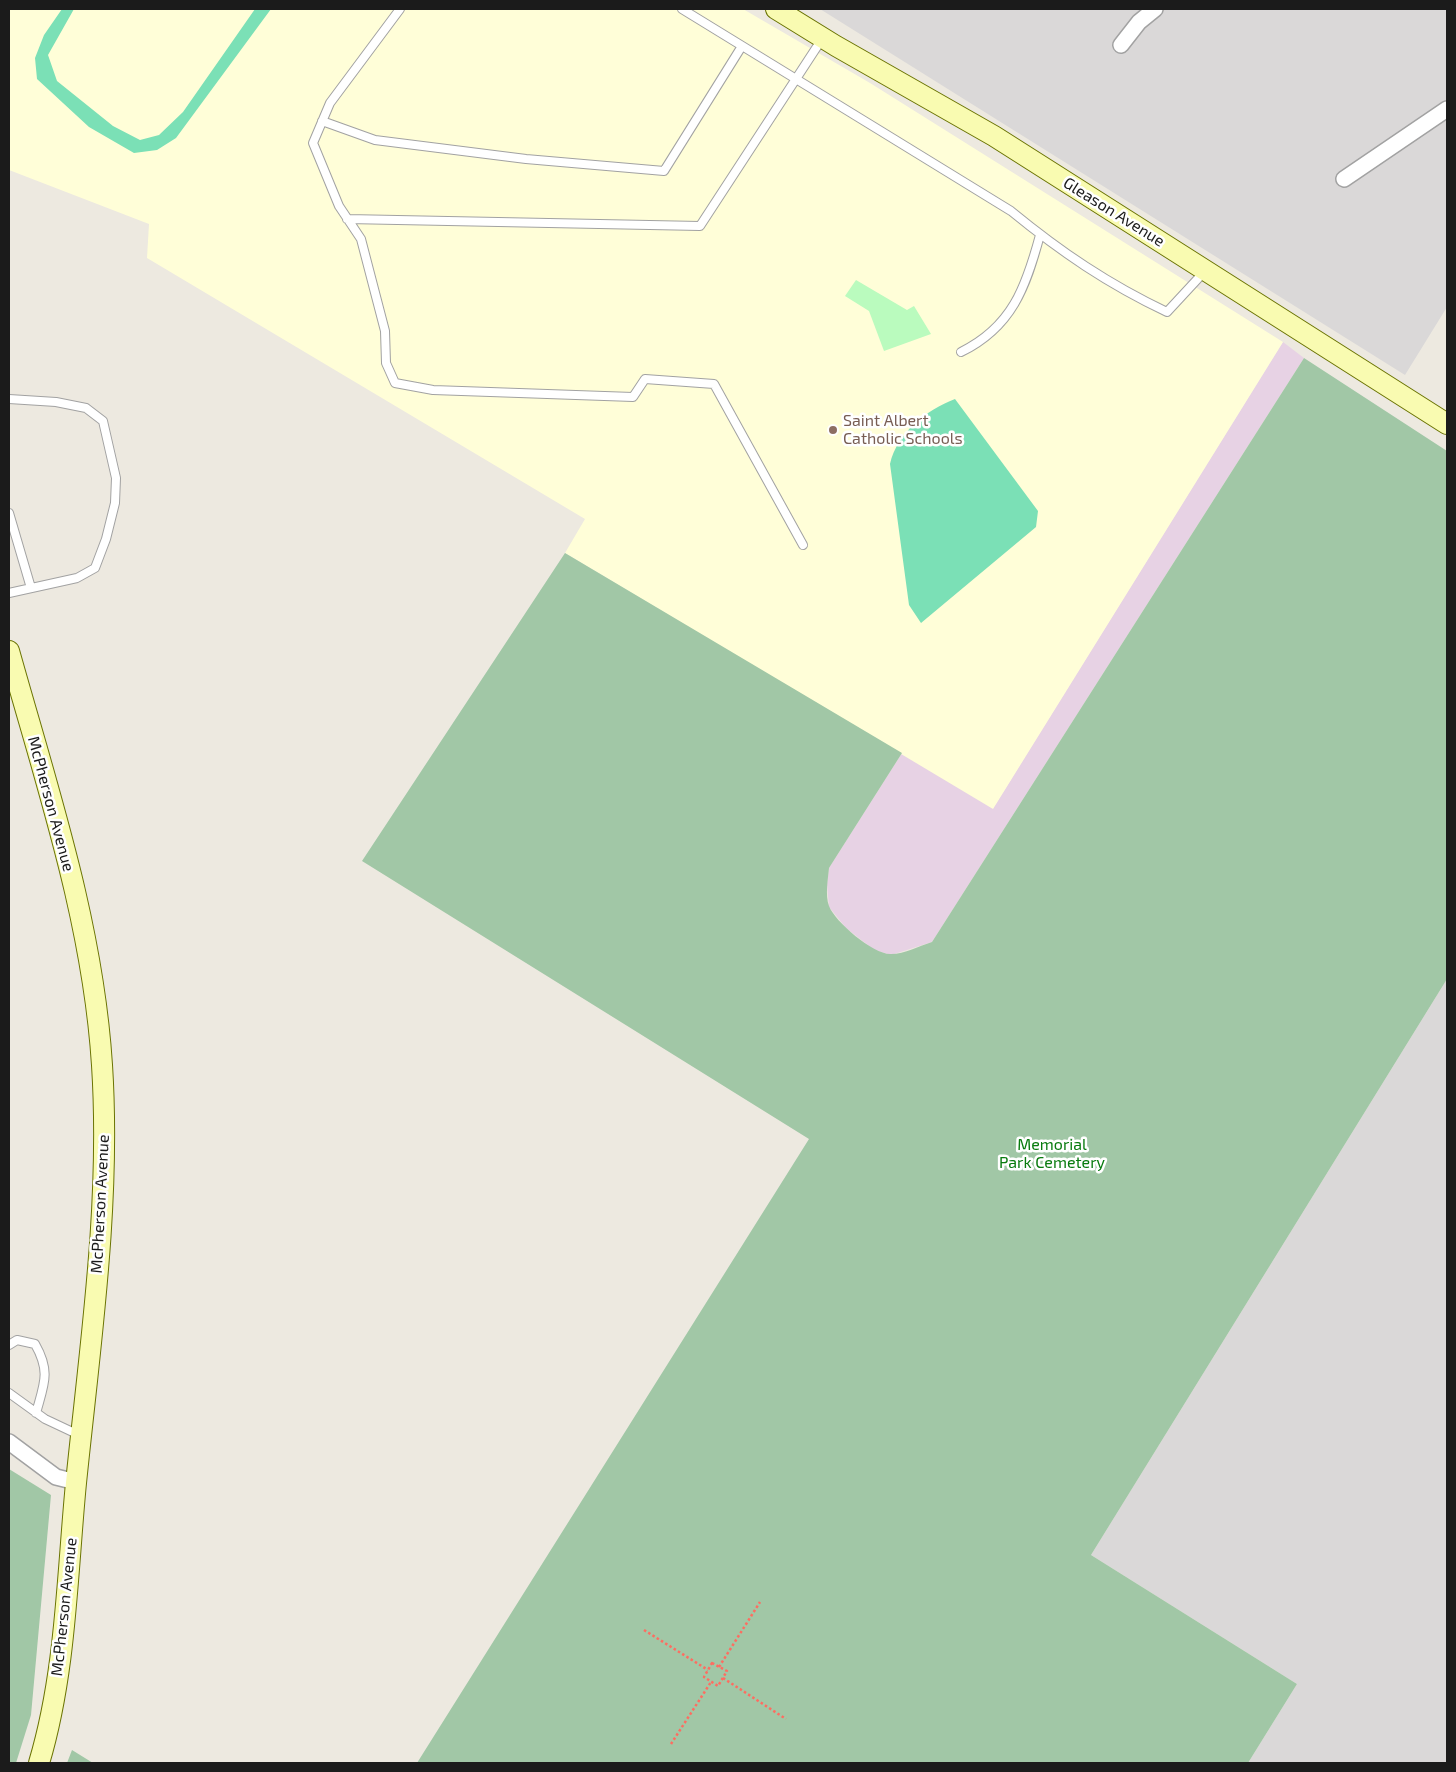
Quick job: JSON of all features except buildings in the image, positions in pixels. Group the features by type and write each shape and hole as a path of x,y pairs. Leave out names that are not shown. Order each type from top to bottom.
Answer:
{"main road":[{"name":"Gleason Avenue","path":"776,9 994,136 1447,424"},
{"name":"McPherson Avenue","path":"9,652 78,904 92,973 102,1066 102,1199 81,1436 57,1684 39,1763"}],"street":[{"path":"1121,45 1139,22 1155,9"},
{"path":"1344,178 1447,109"},
{"path":"9,1442 56,1477 76,1482"}],"lane":[{"path":"400,9 330,103 313,142 339,206 361,239 385,332 386,363 394,384 433,390 633,398 645,379 714,384 803,545"},
{"path":"682,9 1011,211 1040,235 1100,278 1124,292 1167,312 1206,270"},
{"path":"348,219 700,226 823,38"},
{"path":"322,121 375,140 526,159 664,171 742,46"},
{"path":"961,352 992,332 1006,319 1026,284 1040,235"},
{"path":"9,399 56,402 86,408 103,421 116,478 115,502 106,539 95,568 77,578 9,593"},
{"path":"9,513 30,588"},
{"path":"9,1345 17,1340 35,1344 43,1357 47,1376 36,1413"},
{"path":"9,1393 46,1420 81,1436"}],"path":[{"path":"719,1667 760,1602"},
{"path":"644,1630 708,1670"},
{"path":"712,1663 719,1667 727,1671 718,1686 704,1677 712,1663"},
{"path":"722,1678 786,1719"},
{"path":"671,1744 711,1682"}],"shaded area":[{"name":"Saint Albert Catholic Schools","path":"9,9 743,9 870,83 1283,342 993,809 565,553 585,519 147,258 149,224 9,170"},
{"path":"820,9 1447,9 1447,307 1405,375"},
{"path":"1283,342 1304,358 932,942 891,955 874,950 846,928 829,907 827,884 829,868 902,753 993,808"},
{"path":"1447,979 1447,1763 1248,1763 1297,1684 1091,1555"}],"green space":[{"path":"62,9 74,9 48,55 57,81 113,126 140,140 159,135 183,112 255,9 271,9 176,138 157,150 134,153 89,127 37,79 35,58 44,35"},
{"path":"856,280 907,310 914,306 931,334 884,351 869,311 845,296"},
{"name":"Memorial Park Cemetery","path":"1304,358 1447,451 1447,979 1091,1555 1297,1684 1248,1763 417,1763 809,1139 362,861 565,553 902,753 829,868 827,897 833,913 847,928 865,943 884,953 901,953 932,942"},
{"path":"955,399 1038,511 1036,527 921,623 909,605 890,464 899,442 914,424 934,409"},
{"path":"9,1469 51,1495 31,1715 16,1763 9,1763"},
{"path":"72,1750 93,1763 67,1763"}],"place":[{"name":"Saint Albert Catholic Schools","path":"833,430"}]}
